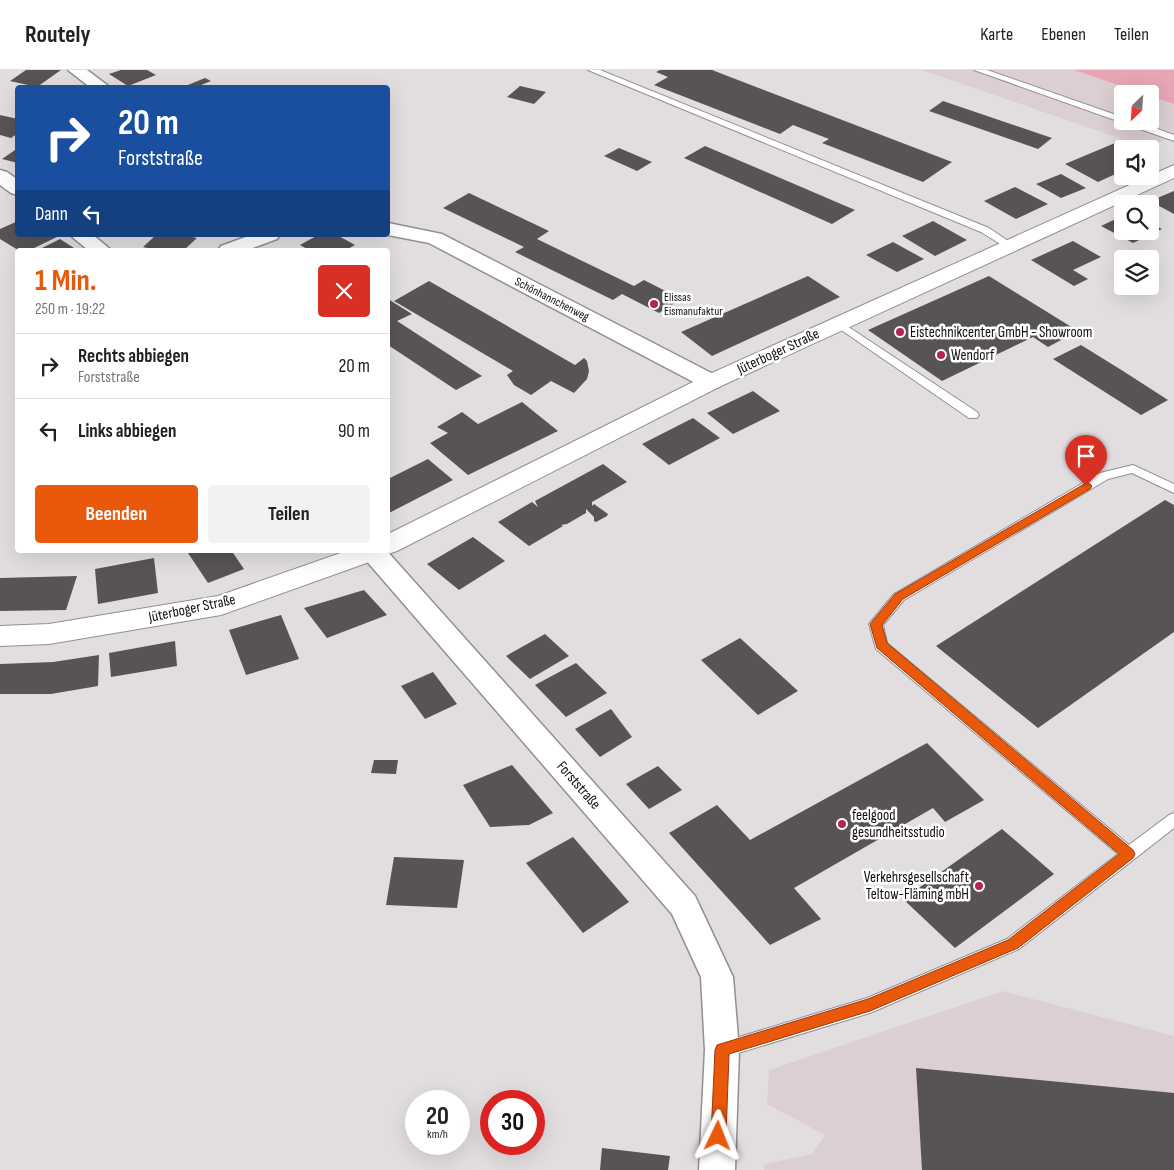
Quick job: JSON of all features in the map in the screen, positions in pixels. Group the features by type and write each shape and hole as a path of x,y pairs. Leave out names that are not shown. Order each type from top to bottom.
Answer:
{"main road":[{"name":"Jüterboger Straße","path":"390,543 711,382 1174,171"},
{"name":"Jüterboger Straße","path":"0,636 49,634 220,605 368,553"}],"street":[{"path":"76,70 98,85"},
{"path":"0,176 15,187"},
{"name":"Schönhannchenweg","path":"390,229 435,238 711,382"},
{"path":"83,237 97,248"},
{"path":"234,248 264,237"},
{"name":"Forststraße","path":"382,553 684,905 717,977 722,1050 717,1170"}],"lane":[{"path":"592,70 985,230 1009,245"},
{"path":"978,70 1114,117"},
{"path":"1152,130 1174,138"},
{"path":"838,323 973,415"},
{"path":"1128,854 881,645 876,624 899,597 1104,476 1133,469 1174,489"},
{"path":"722,1050 870,1005 1013,944 1174,819"}],"shaded area":[{"path":"922,70 1074,70 1118,85 1114,85 1114,130 1159,130 1159,99 1174,104 1174,135 1159,142 1159,140 1125,140"},
{"path":"1074,70 1174,70 1174,104 1159,99 1159,85 1118,85"},
{"path":"1003,991 1174,1036 1174,1170 764,1170 764,1164 812,1154 825,1135 767,1104 769,1070"}],"building":[{"path":"26,70 61,70 40,85 28,85 10,81"},
{"path":"121,70 147,70 156,75 126,85 109,74"},
{"path":"660,70 712,70 952,162 923,182 822,143 829,139 793,125 780,134 654,85 668,77 656,72"},
{"path":"205,78 211,81 201,85 188,85"},
{"path":"520,86 546,92 534,104 507,97"},
{"path":"943,101 1052,138 1038,149 929,111"},
{"path":"0,115 15,118 15,135 11,138 0,135"},
{"path":"1114,143 1114,175 1098,182 1065,164"},
{"path":"705,146 855,210 832,224 684,158"},
{"path":"619,148 652,162 637,171 604,156"},
{"path":"15,150 15,162 2,159"},
{"path":"1061,174 1086,188 1061,198 1036,184"},
{"path":"1015,187 1048,204 1016,219 984,201"},
{"path":"1174,191 1174,214 1159,206 1159,197"},
{"path":"469,193 549,231 537,239 634,286 644,280 681,299 659,313 622,294 613,300 515,252 524,247 443,208"},
{"path":"1114,220 1114,233 1101,226"},
{"path":"933,221 967,240 935,256 902,236"},
{"path":"15,222 15,237 57,237 34,248 15,248 0,239 0,229"},
{"path":"154,237 197,238 186,248 143,247"},
{"path":"314,237 341,237 355,245 350,248 305,248 300,245"},
{"path":"60,239 74,248 42,248"},
{"path":"1127,240 1139,240 1133,243"},
{"path":"1073,241 1101,257 1073,270 1088,279 1074,286 1031,260"},
{"path":"893,242 924,259 897,272 866,255"},
{"path":"808,276 840,297 712,356 681,332"},
{"path":"989,276 1078,331 1048,347 1033,337 942,381 868,330"},
{"path":"429,281 575,365 584,358 587,361 589,371 587,379 574,393 551,381 531,395 514,385 507,375 513,371 394,301"},
{"path":"390,300 412,314 397,321 482,376 456,390 390,346"},
{"path":"1081,345 1168,400 1141,415 1053,359"},
{"path":"753,391 780,411 733,434 707,413"},
{"path":"522,402 558,431 468,475 430,443 448,433 437,427 462,412 478,424"},
{"path":"693,418 720,438 669,465 642,444"},
{"path":"428,459 453,480 390,512 390,478"},
{"path":"603,464 627,482 592,502 592,506 594,504 608,514 607,516 596,522 586,509 586,513 567,524 561,525 563,526 529,546 498,522 532,502 538,507 535,501"},
{"path":"1165,500 1174,505 1174,632 1038,728 936,646"},
{"path":"473,537 505,561 459,590 427,564"},
{"path":"188,553 233,553 244,569 208,583"},
{"path":"154,558 158,593 98,604 95,569"},
{"path":"77,576 66,610 0,611 0,578"},
{"path":"364,590 387,615 327,638 304,608"},
{"path":"281,615 299,659 246,675 229,630"},
{"path":"545,634 569,656 530,679 506,656"},
{"path":"740,638 798,691 758,715 701,660"},
{"path":"175,641 177,666 111,677 109,653"},
{"path":"99,655 98,686 51,694 0,694 0,664 53,662"},
{"path":"576,663 607,693 566,717 535,685"},
{"path":"433,672 457,704 425,719 401,686"},
{"path":"611,709 632,737 600,757 575,729"},
{"path":"927,743 984,800 945,822 933,808 794,888 821,919 770,945 669,833 717,805 750,840"},
{"path":"374,760 398,760 396,774 371,773"},
{"path":"512,765 553,813 529,825 490,827 463,785"},
{"path":"658,766 682,790 649,809 626,784"},
{"name":"Verkehrsgesellschaft Teltow-Fläming mbH","path":"1002,829 1054,874 955,948 903,899"},
{"path":"573,837 629,902 583,933 526,863"},
{"path":"394,857 464,860 457,908 386,905"},
{"path":"916,1068 1174,1093 1174,1170 922,1170"},
{"path":"602,1148 670,1156 668,1170 600,1170"}],"place":[{"name":"Elissas Eismanufaktur","path":"654,304"},
{"name":"Eistechnikcenter GmbH - Showroom","path":"900,332"},
{"name":"Wendorf","path":"941,355"},
{"name":"feelgood gesundheitsstudio","path":"842,824"},
{"name":"Verkehrsgesellschaft Teltow-Fläming mbH","path":"979,886"}],"route":[{"path":"718,1136 722,1050 870,1005 1013,944 1128,854 881,645 876,624 899,597 1086,486"}]}
